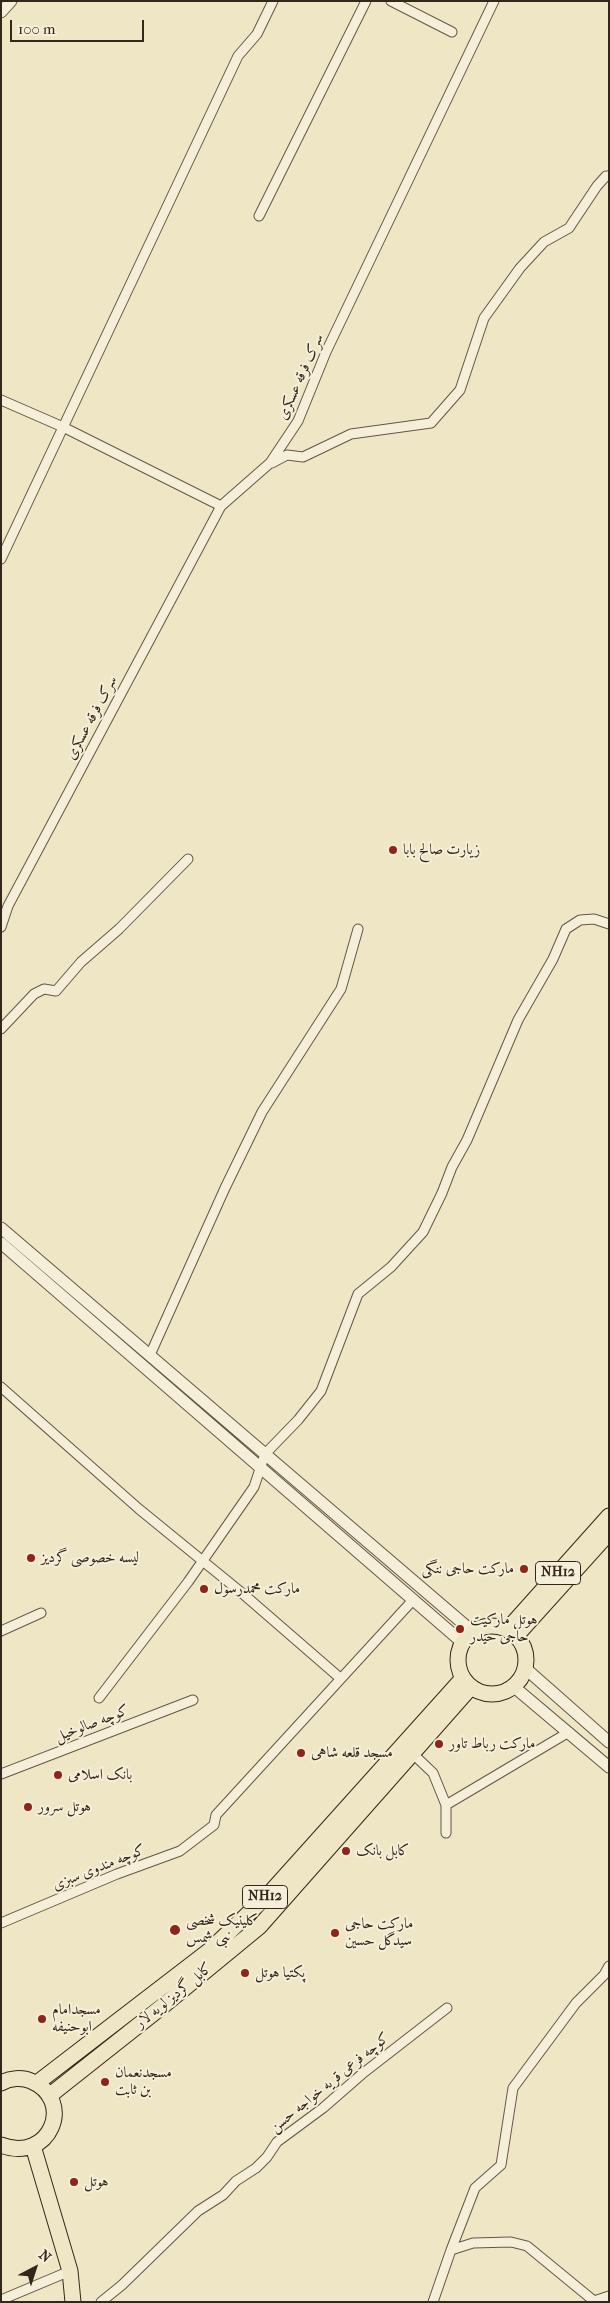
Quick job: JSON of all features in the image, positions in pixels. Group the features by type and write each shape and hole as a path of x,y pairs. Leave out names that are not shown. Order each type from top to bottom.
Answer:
{"highway":[{"name":"NH12","path":"511,1633 609,1516"},
{"name":"NH12","path":"511,1633 609,1533"},
{"path":"485,1626 496,1626 511,1633 522,1645 526,1656 525,1668 521,1678 503,1692 492,1694 481,1692 467,1682 459,1668 458,1657 463,1643 473,1632 485,1626"},
{"name":"کابل گردیز لویه لار","path":"49,2096 259,1927 412,1753 467,1682"},
{"name":"کابل گردیز لویه لار","path":"38,2083 210,1950 269,1894 467,1682"},
{"path":"1,2083 16,2078 38,2083 49,2096 54,2111 53,2122 49,2132 33,2146 17,2149 1,2145"},
{"path":"33,2146 70,2271 73,2302"}],"street":[{"path":"1,12 11,1"},
{"path":"1,559 238,56 257,34 273,1"},
{"path":"259,216 366,1"},
{"path":"391,1 452,32"},
{"name":"سرک فرقه عسکری","path":"1,927 8,906 221,506 270,463 298,421 326,352 494,1"},
{"path":"270,463 287,455 303,457 351,434 431,423 460,390 484,318 520,268 544,242 570,228 597,186 606,176 609,176"},
{"path":"1,400 63,427 221,506"},
{"path":"1,1029 34,994 44,989 56,991 81,962 119,929 188,859"},
{"path":"99,1698 203,1561 254,1487 265,1454 298,1420 321,1391 358,1294 391,1266 423,1232 452,1167 467,1140 518,1020 553,959 566,929 580,920 594,919 609,924"},
{"path":"150,1355 224,1188 262,1112 341,989 358,930"},
{"path":"1,1228 473,1632"},
{"path":"1,1243 463,1643"},
{"path":"1,1387 139,1509 340,1678 413,1600"},
{"path":"1,1631 41,1613"},
{"path":"525,1668 609,1742"},
{"name":"کوچه مندوی سبزی","path":"1,1923 117,1874 180,1851 204,1835 214,1825 216,1815 340,1678"},
{"path":"513,1686 609,1767"},
{"name":"کوچه صالوخیل","path":"1,1774 193,1700"},
{"path":"446,1805 568,1732"},
{"path":"412,1753 433,1773 446,1805 446,1833"},
{"path":"433,2302 475,2188 501,2165 513,2088 576,2003 604,1975 609,1966"},
{"name":"کوچه فرعی قریه خواجه حسن","path":"100,2302 122,2285 198,2211 223,2195 236,2181 256,2168 267,2157 277,2142 323,2108 362,2074 447,2008"},
{"path":"452,2250 473,2243 511,2242 527,2246 594,2301 609,2296"},
{"path":"1,2300 70,2271"}],"place":[{"name":"زیارت صالح بابا","path":"393,850"},
{"name":"لیسه خصوصی گردیز","path":"31,1558"},
{"name":"مارکت حاجی ننگی","path":"524,1569"},
{"name":"مارکت محمدرسول","path":"204,1589"},
{"name":"هوتل مارکیت حاجی حیدر","path":"460,1629"},
{"name":"مارکت رباط تاور","path":"439,1744"},
{"name":"مسجد قلعه شاهی","path":"301,1753"},
{"name":"بانک اسلامی","path":"58,1775"},
{"name":"هوتل سرور","path":"28,1807"},
{"name":"کابل بانک","path":"346,1851"},
{"name":"کلینیک شخصی نبی شمس","path":"175,1930"},
{"name":"مارکت حاجی سیدگل حسین","path":"335,1933"},
{"name":"پکتیا هوتل","path":"245,1973"},
{"name":"مسجدامام ابوحنیفه","path":"42,2019"},
{"name":"مسجدنعمان بن ثابت","path":"105,2082"},
{"name":"هوتل","path":"74,2182"}]}
